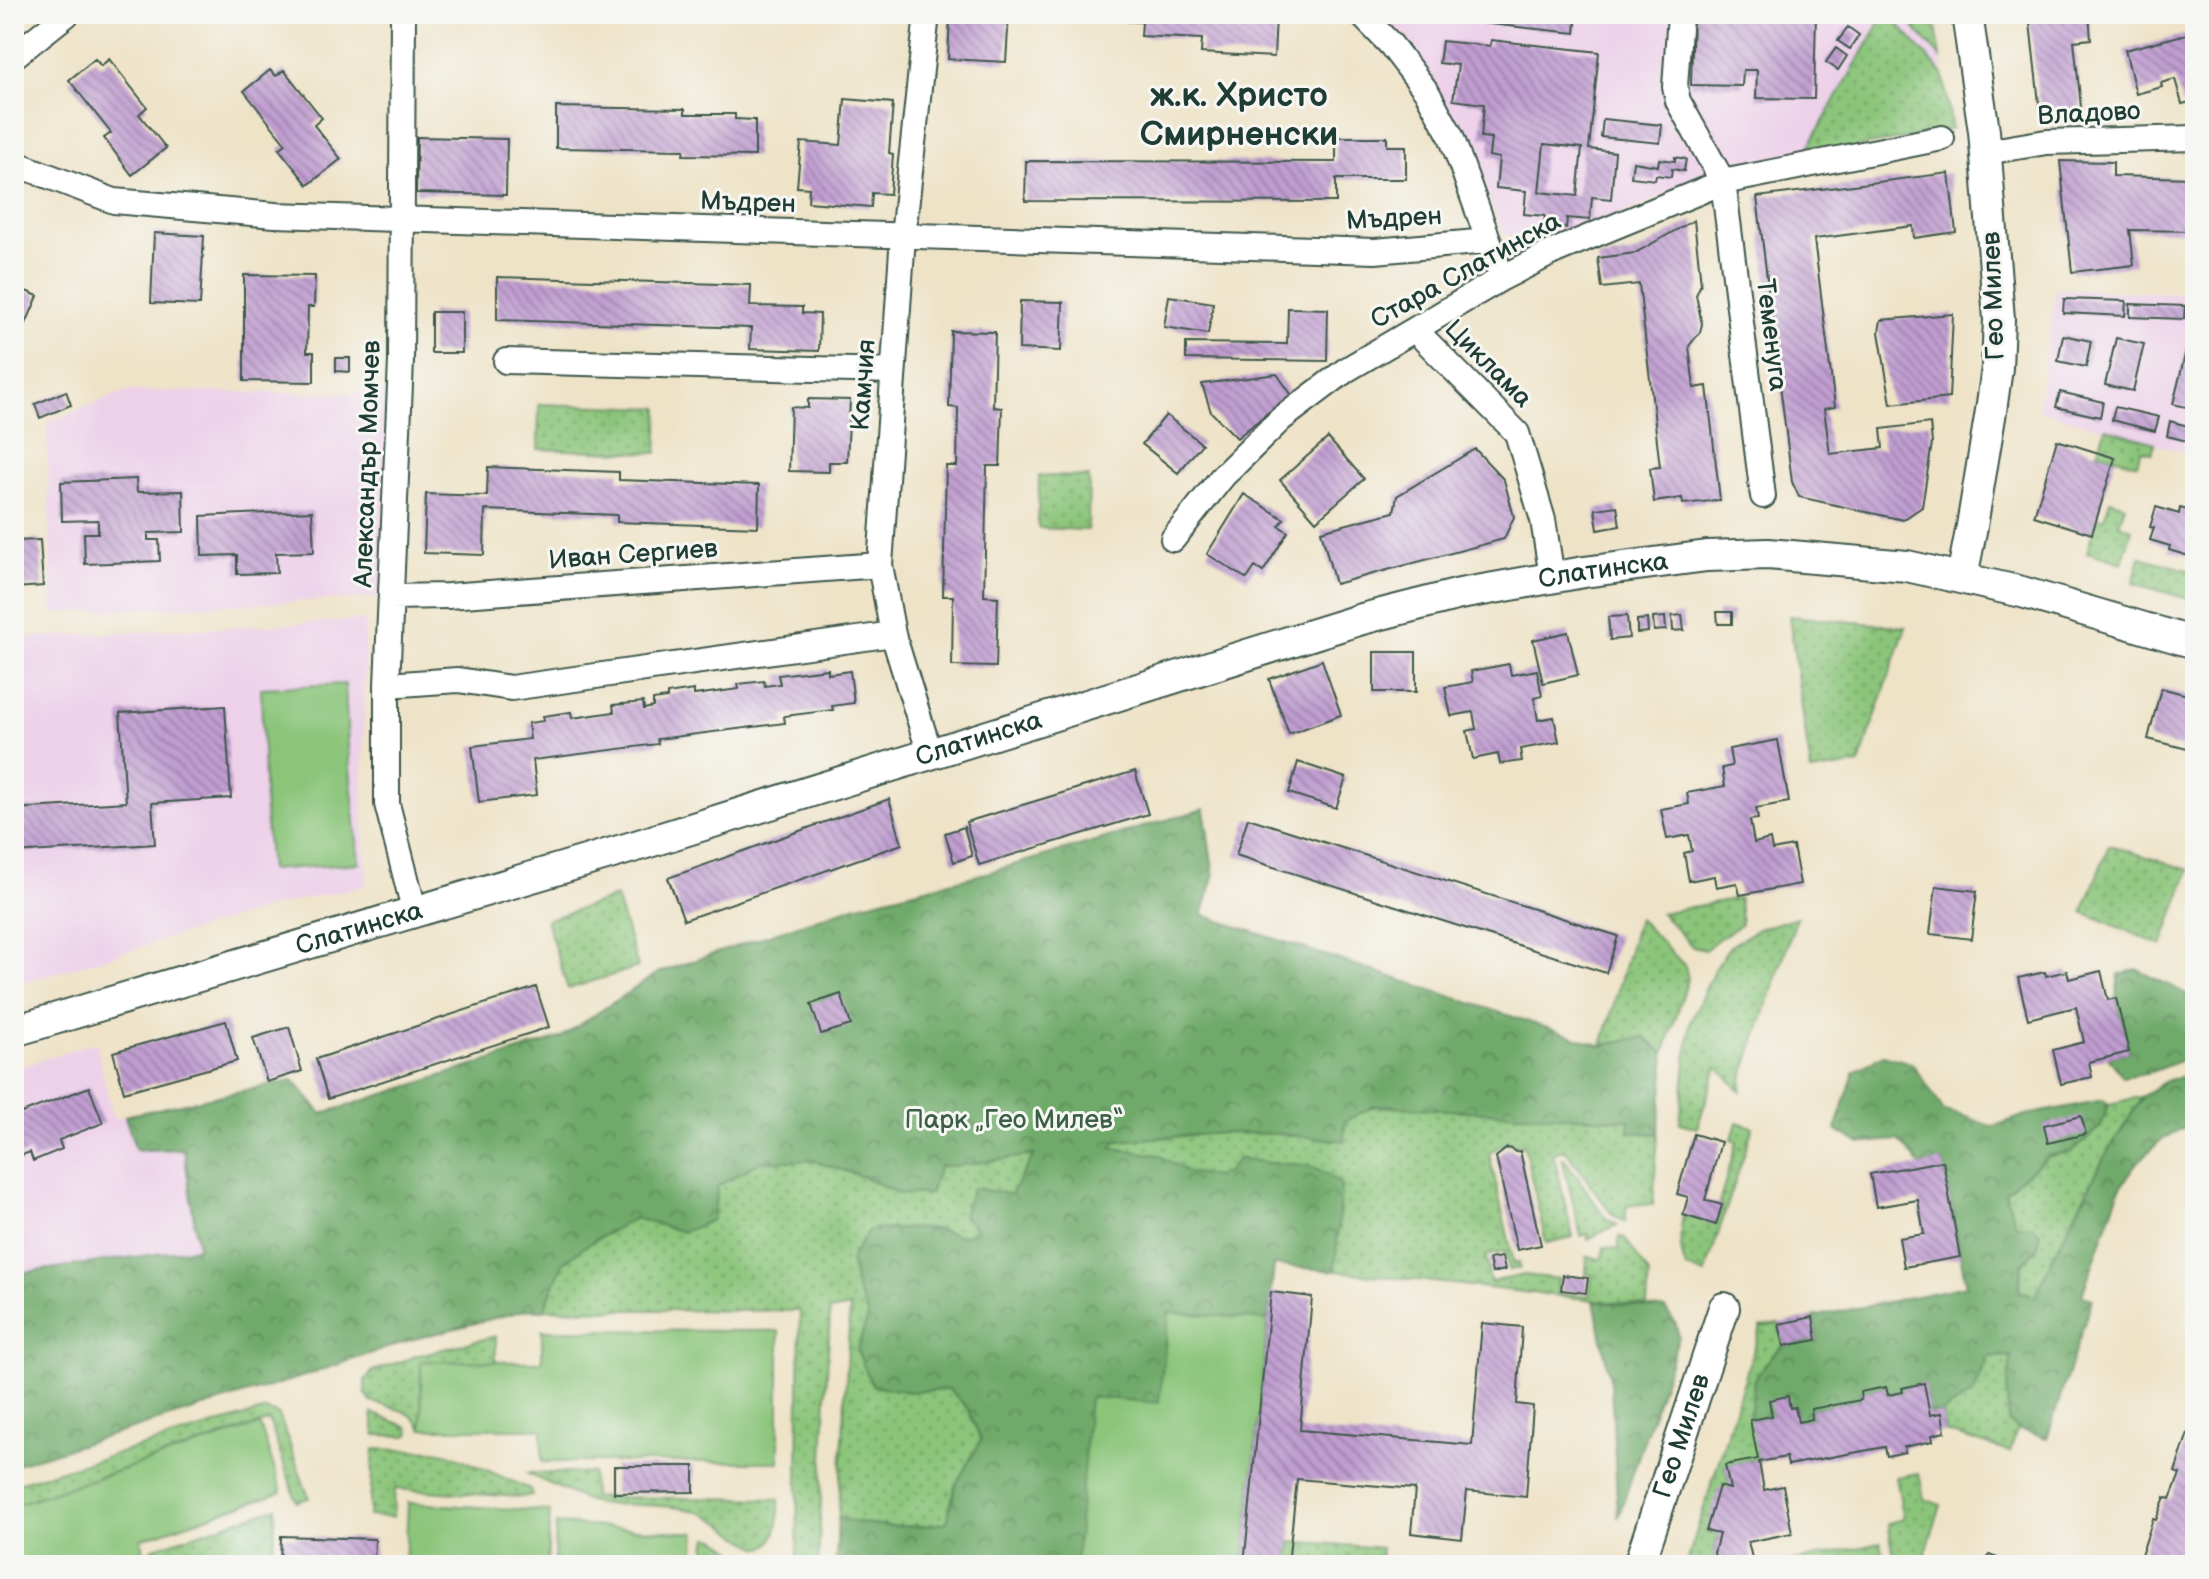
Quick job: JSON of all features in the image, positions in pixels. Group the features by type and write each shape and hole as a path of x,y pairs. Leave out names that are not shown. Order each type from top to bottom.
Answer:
{"street":[{"path":"14,56 67,14"},
{"name":"Александър Момчев","path":"403,14 401,372 387,685 387,804 415,913"},
{"name":"Камчия","path":"927,14 903,236 880,565 893,634 930,754"},
{"path":"1361,14 1391,45 1427,92 1451,136 1502,278"},
{"path":"1680,14 1675,87 1678,101 1723,182"},
{"name":"Гео Милев","path":"1962,577 1997,368 1999,319 1986,152 1967,14"},
{"name":"Стара Слатинска","path":"1173,539 1223,476 1281,419 1346,370 1502,278 1555,251 1723,182 1942,138"},
{"name":"Владово","path":"1986,152 2046,142 2195,138"},
{"name":"Мъдрен","path":"14,163 114,201 275,215 1375,251 1488,241"},
{"name":"Теменуга","path":"1723,182 1763,496"},
{"name":"Циклама","path":"1415,330 1517,433 1543,520 1552,577"},
{"path":"506,361 893,371"},
{"name":"Слатинска","path":"14,1031 415,913 1362,619 1460,594 1552,577 1707,556 1768,554 1907,566 2022,592 2195,643"},
{"name":"Иван Сергиев","path":"391,597 448,596 880,565"},
{"path":"387,685 458,680 511,688 893,634"},
{"name":"Гео Милев","path":"1639,1565 1724,1308"}],"shaded area":[{"path":"1380,14 1934,14 1952,129 1713,174 1561,241 1504,235 1449,110 1411,49"},
{"path":"2056,289 2195,294 2195,455 2038,410"},
{"path":"126,391 400,394 391,597 52,613 47,423"},
{"path":"365,620 363,809 367,885 274,906 14,986 14,638"},
{"path":"96,1042 113,1118 125,1116 136,1150 184,1149 199,1248 14,1274 14,1069"}],"green space":[{"path":"1885,14 1889,14 1943,74 1952,129 1802,158"},
{"path":"1902,14 1934,14 1941,58"},
{"path":"539,404 659,408 657,453 538,449"},
{"path":"2105,428 2155,443 2152,453 2141,450 2137,464 2098,452"},
{"path":"1039,476 1089,477 1088,530 1038,528"},
{"path":"2110,500 2125,505 2119,524 2132,529 2122,563 2087,552 2097,518 2104,519"},
{"path":"2140,557 2195,572 2195,601 2133,583"},
{"path":"1789,616 1906,627 1859,764 1811,772"},
{"path":"345,684 359,863 270,870 261,688"},
{"name":"Парк „Гео Милев“","path":"1204,809 1214,877 1202,915 1602,1046 1638,918 1685,966 1688,979 1664,1054 1645,1037 1584,1117 1630,1120 1629,1132 1658,1134 1653,1205 1627,1204 1625,1222 1612,1214 1565,1150 1553,1153 1573,1237 1546,1243 1524,1145 1507,1142 1489,1153 1514,1263 1519,1262 1520,1268 1509,1270 1505,1252 1486,1256 1490,1282 1524,1275 1559,1279 1557,1293 1589,1296 1592,1275 1586,1274 1587,1257 1602,1259 1604,1247 1618,1249 1620,1237 1625,1238 1649,1274 1647,1306 1274,1264 1268,1320 1169,1312 1089,1397 1076,1565 836,1565 850,1307 830,1311 818,1565 797,1565 800,1311 529,1309 409,1340 301,1377 14,1465 14,1274 198,1248 184,1149 136,1150 125,1116 293,1080 322,1114 560,1038 658,973 851,907 983,874"},
{"name":"Парк „Гео Милев“","path":"1204,809 1214,877 1202,915 1602,1046 1645,1037 1664,1054 1658,1134 1629,1132 1629,1120 1374,1106 1345,1121 1344,1141 1280,1134 1224,1133 1116,1141 1111,1148 1158,1155 1188,1172 1217,1177 1228,1171 1238,1159 1308,1165 1322,1171 1341,1185 1335,1271 1274,1265 1268,1320 1169,1312 1159,1403 1089,1397 1076,1565 836,1565 838,1518 892,1526 947,1522 955,1486 981,1440 968,1409 949,1389 908,1392 872,1385 857,1350 868,1316 857,1290 850,1260 869,1230 930,1228 963,1236 978,1230 963,1215 972,1188 1011,1194 1034,1155 940,1166 930,1194 899,1194 864,1177 814,1161 762,1161 718,1186 712,1220 683,1232 635,1218 588,1244 563,1263 544,1310 529,1309 410,1340 301,1377 14,1465 14,1274 198,1248 184,1149 136,1150 125,1116 293,1080 322,1114 560,1038 658,973 851,907 983,874"},
{"path":"2109,845 2189,870 2162,946 2083,912"},
{"path":"616,897 638,967 568,989 546,920"},
{"path":"1739,898 1741,925 1705,950 1693,947 1661,913"},
{"path":"1797,917 1743,1076 1741,1091 1717,1067 1697,1128 1680,1123 1690,1023 1714,970 1729,947 1758,929"},
{"path":"2136,969 2195,998 2195,1055 2151,1072 2123,1077 2108,1057 2129,1052 2116,998 2119,975"},
{"path":"1883,1055 1912,1063 1944,1111 1992,1127 2026,1115 2103,1100 2109,1104 2100,1128 2071,1152 2048,1156 2005,1192 2016,1225 2031,1225 2040,1232 2038,1247 2022,1264 2019,1291 2035,1297 2105,1156 2143,1096 2164,1082 2195,1070 2195,1121 2160,1141 2133,1167 2119,1191 2082,1295 2092,1299 2047,1438 2017,1429 2008,1421 2011,1356 1988,1357 1974,1392 1942,1413 1930,1415 1924,1384 1888,1395 1886,1387 1860,1392 1861,1400 1811,1409 1812,1419 1798,1422 1795,1407 1750,1420 1754,1380 1771,1357 1784,1346 1817,1340 1813,1317 1966,1286 1943,1162 1920,1165 1899,1140 1860,1143 1836,1130 1854,1072"},
{"path":"2143,1096 2086,1195 2035,1297 2018,1291 2022,1264 2038,1247 2016,1226 2005,1192 2048,1156 2071,1152 2100,1128 2109,1104"},
{"path":"1737,1122 1753,1127 1705,1274 1686,1268 1680,1242 1683,1215 1716,1224 1737,1141 1732,1139"},
{"path":"1562,1158 1606,1218 1617,1225 1588,1239 1588,1234 1581,1236"},
{"path":"1594,1301 1665,1309 1675,1322 1679,1336 1618,1518 1611,1384"},
{"path":"1169,1312 1268,1320 1244,1565 1076,1565 1089,1397 1159,1403"},
{"path":"1779,1324 1784,1346 1771,1357 1758,1459 1725,1465 1730,1489 1707,1531 1719,1534 1714,1552 1717,1565 1686,1565 1761,1327"},
{"path":"542,1330 779,1331 779,1462 542,1462 542,1429 422,1429 421,1361 542,1362"},
{"path":"496,1336 496,1362 421,1361 422,1429 407,1413 371,1402 365,1393 365,1380 373,1371 419,1355"},
{"path":"2012,1356 2007,1394 2008,1421 2017,1429 2010,1452 1945,1432 1942,1413 1974,1392 1988,1357"},
{"path":"266,1410 279,1415 309,1498 297,1502 269,1421 14,1505 14,1484"},
{"path":"372,1413 408,1427 410,1433 407,1436 375,1435"},
{"path":"260,1425 282,1492 141,1539 148,1565 14,1565 14,1505"},
{"path":"374,1449 450,1454 530,1489 532,1495 521,1497 395,1489 393,1517 369,1516"},
{"path":"526,1473 592,1473 593,1497 779,1499 778,1526 769,1543 764,1548 758,1547 705,1514 668,1507 600,1504"},
{"path":"1919,1473 1924,1499 1941,1505 1922,1565 1895,1565 1888,1523 1904,1519 1896,1477"},
{"path":"408,1503 550,1511 547,1565 405,1565"},
{"path":"276,1508 272,1565 156,1565 151,1549"},
{"path":"556,1524 696,1533 694,1565 554,1565"},
{"path":"709,1537 727,1546 739,1561 729,1565 707,1565"},
{"path":"1291,1541 1381,1548 1379,1565 1288,1565"},
{"path":"1881,1543 1885,1565 1775,1565"}],"building":[{"path":"950,14 1009,14 1006,62 948,59"},
{"path":"1031,14 1276,16 1274,57 1201,53 1202,39 1141,36 1142,22"},
{"path":"1424,14 1577,14 1575,33 1424,17"},
{"path":"1693,14 1816,14 1814,99 1756,98 1757,70 1743,70 1742,86 1691,85"},
{"path":"1830,14 1851,14 1851,21 1830,20"},
{"path":"2029,14 2089,14 2091,39 2074,41 2081,107 2040,112"},
{"path":"1848,27 1859,35 1850,49 1838,41"},
{"path":"2195,32 2195,101 2182,104 2175,79 2161,83 2162,87 2136,94 2125,50"},
{"path":"1491,40 1599,52 1589,149 1615,152 1611,199 1592,197 1590,220 1567,218 1566,228 1544,226 1545,216 1524,214 1526,191 1496,188 1499,158 1489,156 1491,138 1481,137 1484,104 1453,100 1458,65 1439,63 1442,41 1490,46","holes":["1544,144 1582,148 1577,196 1539,192"]},
{"path":"1836,48 1847,56 1838,70 1826,62"},
{"path":"95,59 101,66 109,59 147,107 139,114 166,148 132,175 104,138 111,133 69,80"},
{"path":"270,70 276,76 284,70 322,118 314,125 341,159 308,185 279,149 286,144 244,91"},
{"path":"845,99 893,103 890,194 872,193 871,207 808,202 809,188 797,187 801,142 841,145"},
{"path":"556,107 685,109 685,114 735,114 735,119 755,120 755,156 683,155 684,150 556,148"},
{"path":"1603,119 1662,125 1660,143 1601,137"},
{"path":"417,137 507,139 506,195 416,193"},
{"path":"1336,137 1387,137 1387,146 1406,146 1406,179 1336,179 1336,202 1025,201 1026,161 1336,162"},
{"path":"1675,157 1686,159 1684,171 1672,169 1671,177 1656,175 1655,180 1631,177 1633,162 1658,166 1659,159 1675,161"},
{"path":"2060,161 2113,162 2113,176 2195,178 2195,231 2130,230 2134,265 2072,272"},
{"path":"1949,173 1956,232 1914,238 1913,226 1814,239 1835,407 1824,409 1830,454 1883,448 1881,429 1930,423 1932,443 1922,507 1903,520 1799,497 1792,482 1757,197"},
{"path":"1694,220 1701,284 1696,295 1702,324 1689,346 1694,388 1707,386 1720,500 1683,504 1682,498 1654,502 1650,468 1660,467 1639,284 1602,288 1598,258 1635,253"},
{"path":"154,233 204,236 200,305 151,303"},
{"path":"244,275 315,276 314,307 308,307 307,352 314,352 314,382 244,381"},
{"path":"497,277 751,285 750,306 802,307 802,313 820,314 819,351 750,349 751,328 497,320"},
{"path":"14,286 38,296 21,335 14,332"},
{"path":"1169,296 1213,303 1208,334 1164,327"},
{"path":"2064,299 2126,301 2125,316 2063,313"},
{"path":"1020,301 1063,302 1061,351 1019,349"},
{"path":"2130,304 2185,306 2184,319 2130,317"},
{"path":"1288,308 1328,309 1327,361 1186,359 1186,343 1287,344"},
{"path":"431,312 462,312 462,353 431,353"},
{"path":"1953,314 1949,398 1891,404 1879,332 1881,320"},
{"path":"951,331 995,332 993,407 1002,408 1000,466 987,466 984,596 998,597 996,667 952,666 953,596 943,596 946,466 957,466 958,408 949,407"},
{"path":"2063,335 2091,341 2086,367 2058,361"},
{"path":"2116,338 2144,344 2133,391 2105,385"},
{"path":"2187,347 2195,349 2195,409 2173,404"},
{"path":"336,358 350,358 350,372 336,371"},
{"path":"1277,374 1291,394 1237,438 1211,412 1202,384"},
{"path":"66,391 71,405 40,418 35,404"},
{"path":"2060,392 2103,402 2100,417 2056,407"},
{"path":"808,399 850,400 847,462 829,462 829,472 789,471 791,407 808,408"},
{"path":"2115,407 2159,417 2155,431 2112,420"},
{"path":"1166,415 1202,444 1178,473 1142,444"},
{"path":"2170,421 2195,428 2195,443 2167,436"},
{"path":"1328,438 1364,479 1316,521 1280,480"},
{"path":"2057,440 2115,458 2092,534 2034,516"},
{"path":"1475,449 1504,480 1514,517 1504,539 1335,584 1321,531 1394,512 1397,496"},
{"path":"488,467 619,472 619,480 759,485 758,527 617,522 617,515 485,510 484,555 424,553 426,494 487,496"},
{"path":"136,479 137,492 183,491 184,532 148,533 148,540 159,540 160,561 85,564 84,533 98,533 98,520 62,521 61,482"},
{"path":"1244,494 1284,519 1279,526 1288,532 1263,572 1255,567 1247,579 1207,554"},
{"path":"1617,506 1620,526 1598,530 1595,509"},
{"path":"2156,507 2179,514 2180,508 2195,512 2195,558 2150,540"},
{"path":"312,511 314,552 276,553 277,573 237,574 237,555 202,556 201,516"},
{"path":"40,540 43,586 14,588 14,541"},
{"path":"1717,612 1732,612 1732,624 1718,624"},
{"path":"1682,615 1684,630 1673,631 1672,616"},
{"path":"1627,616 1629,638 1610,640 1608,617"},
{"path":"1665,617 1666,630 1654,631 1653,618"},
{"path":"1647,619 1648,632 1637,633 1637,620"},
{"path":"1568,632 1578,675 1543,683 1533,640"},
{"path":"1374,652 1416,652 1416,692 1374,692"},
{"path":"1322,660 1341,715 1289,734 1269,679"},
{"path":"1509,664 1511,675 1537,670 1542,696 1534,698 1538,720 1554,717 1559,742 1520,749 1522,761 1500,764 1498,754 1473,759 1467,731 1476,729 1473,712 1451,716 1445,687 1473,682 1471,671"},
{"path":"828,669 828,674 850,671 854,703 832,706 833,710 784,716 785,723 657,739 658,744 533,760 537,795 479,802 472,746 530,739 528,723 544,721 543,716 571,712 572,718 614,712 613,705 643,702 644,709 653,707 653,700 667,698 667,694 694,690 694,695 739,689 738,684 764,681 765,686 780,684 778,675"},
{"path":"2161,688 2195,697 2195,751 2148,739"},
{"path":"225,706 231,798 152,803 155,844 14,853 14,809 126,802 120,713"},
{"path":"1778,740 1789,802 1756,808 1758,819 1750,820 1754,843 1770,839 1772,850 1793,846 1800,884 1740,895 1737,883 1716,887 1714,876 1689,881 1684,853 1692,851 1689,835 1667,839 1661,809 1689,804 1687,793 1725,786 1722,768 1732,766 1729,749"},
{"path":"1298,762 1346,778 1336,808 1289,793"},
{"path":"1135,771 1148,814 979,865 966,822"},
{"path":"889,799 902,844 684,920 668,878"},
{"path":"1248,818 1618,936 1606,973 1236,855"},
{"path":"964,827 972,856 954,862 945,833"},
{"path":"1936,886 1977,891 1971,939 1930,934"},
{"path":"2067,971 2069,979 2101,971 2108,1000 2116,998 2129,1052 2089,1062 2092,1077 2061,1084 2053,1050 2084,1042 2076,1007 2028,1019 2018,978"},
{"path":"536,987 549,1027 328,1099 316,1059"},
{"path":"841,994 851,1025 821,1034 811,1004"},
{"path":"226,1021 237,1061 124,1092 113,1052"},
{"path":"289,1027 302,1071 267,1082 253,1038"},
{"path":"89,1087 103,1123 59,1140 62,1149 33,1161 30,1152 14,1158 14,1116"},
{"path":"2081,1116 2086,1134 2048,1143 2044,1125"},
{"path":"1694,1134 1721,1142 1705,1200 1722,1205 1716,1225 1683,1215 1688,1197 1677,1194"},
{"path":"1507,1148 1520,1151 1541,1245 1517,1250 1496,1157"},
{"path":"1943,1161 1960,1257 1904,1267 1899,1238 1924,1234 1918,1200 1876,1207 1870,1174"},
{"path":"1502,1257 1505,1270 1492,1273 1489,1259"},
{"path":"1563,1275 1588,1278 1586,1293 1561,1290"},
{"path":"1271,1292 1312,1297 1300,1430 1472,1445 1482,1323 1522,1327 1517,1404 1533,1406 1526,1497 1467,1491 1462,1539 1411,1533 1415,1489 1297,1479 1288,1565 1244,1565"},
{"path":"1813,1317 1817,1340 1784,1346 1779,1324"},
{"path":"1924,1383 1930,1415 1942,1413 1945,1432 1932,1435 1933,1441 1904,1447 1905,1452 1887,1456 1885,1447 1788,1465 1786,1457 1759,1462 1764,1490 1783,1486 1792,1533 1748,1542 1752,1558 1744,1560 1745,1565 1717,1565 1714,1553 1719,1534 1706,1531 1719,1486 1730,1489 1725,1465 1758,1459 1750,1420 1772,1416 1769,1400 1788,1396 1790,1408 1795,1407 1798,1422 1812,1419 1811,1409 1861,1400 1860,1392 1886,1387 1888,1395"},
{"path":"2191,1424 2195,1425 2195,1561 2193,1565 2138,1565 2153,1519 2156,1520 2165,1497 2170,1499 2180,1474 2175,1472"},
{"path":"614,1466 694,1466 694,1492 614,1493"},
{"path":"281,1536 375,1539 374,1565 280,1565"},
{"path":"1989,1555 2016,1565 1985,1565"}],"district":[{"name":"ж.к. Христо Смирненски","path":"1239,114"}]}
